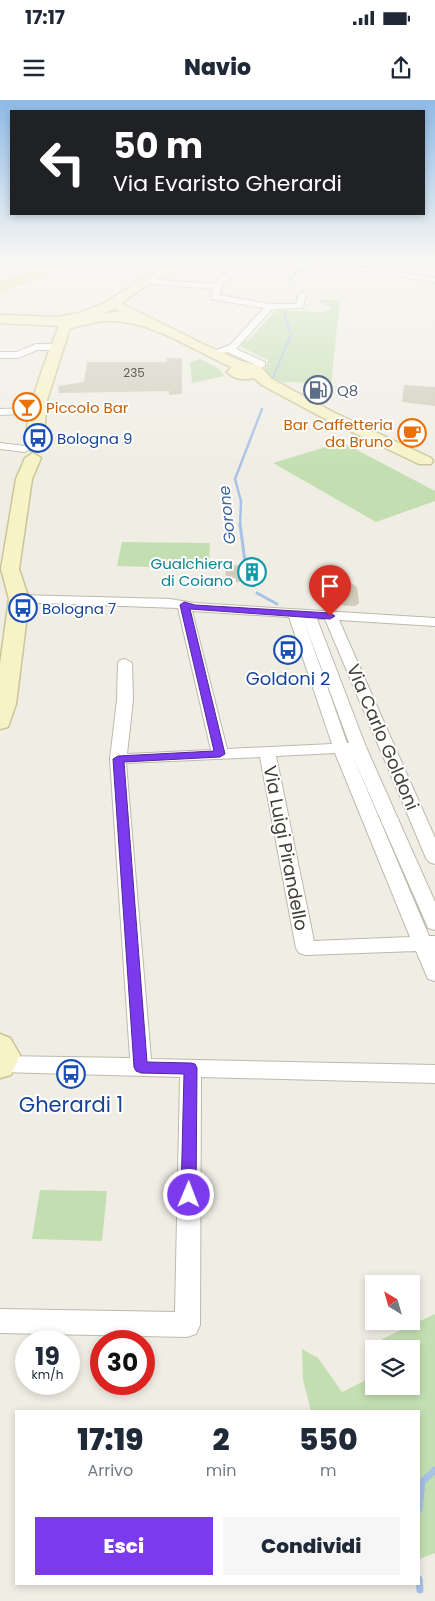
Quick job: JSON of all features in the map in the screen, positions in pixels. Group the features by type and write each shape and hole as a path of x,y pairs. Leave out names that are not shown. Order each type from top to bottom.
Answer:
{"street":[{"path":"0,355 18,355 36,347 62,329"},
{"path":"0,722 5,704 19,599 10,569 24,479 31,452 37,411 64,329"},
{"path":"161,329 256,372 326,412 432,461"},
{"path":"213,353 234,347 250,329"},
{"path":"229,349 262,364 256,372"},
{"path":"0,412 37,411"},
{"path":"0,446 18,447 31,452"},
{"path":"19,599 62,598 103,602 171,601 194,608 435,622"},
{"path":"184,605 220,754"},
{"path":"302,615 341,748 428,944 435,974"},
{"name":"Via Carlo Goldoni","path":"302,615 435,923"},
{"name":"Via Carlo Goldoni","path":"330,616 435,858"},
{"path":"125,663 125,700 118,759 141,1067"},
{"name":"Via Carlo Goldoni","path":"118,759 358,747"},
{"name":"Via Luigi Pirandello","path":"267,752 306,948 428,944"},
{"path":"1,1059 141,1067 435,1074"},
{"path":"0,1321 186,1325 191,1068"}],"green space":[{"path":"259,329 337,329 331,383 282,382 264,374 268,360 241,347 242,344 239,342 249,340"},
{"path":"201,359 219,369 224,376 192,383 190,362"},
{"path":"342,442 435,491 435,501 376,522 273,463"},
{"path":"122,542 210,543 209,569 117,566"},
{"path":"40,1190 107,1191 102,1241 32,1239"},
{"path":"435,1314 435,1553 420,1559 420,1410 311,1410 303,1380 302,1349 318,1358 342,1392 365,1380 365,1395 420,1395 420,1340 383,1340 401,1330 420,1330 420,1321"}],"building":[{"path":"167,358 182,358 182,394 169,395 169,391 59,393 58,386 84,382 87,362 167,362"},
{"path":"404,385 435,387 435,406 402,402"},
{"path":"239,565 248,567 249,582 236,582 236,578 226,578 225,566"},
{"path":"346,580 357,587 359,603 355,606 337,605 336,596 329,596 325,581"}],"waterway":[{"name":"Gorone","path":"273,377 291,335"},
{"name":"Gorone","path":"240,524 241,501 235,479 262,409"},
{"name":"Gorone","path":"240,524 245,562"},
{"name":"Gorone","path":"257,593 277,604"},
{"name":"Gorone","path":"420,1500 422,1482 435,1470"},
{"name":"Gorone","path":"420,1585 420,1590"}],"place":[{"name":"Q8","path":"318,390"},
{"name":"Piccolo Bar","path":"27,407"},
{"name":"Bar Caffetteria da Bruno","path":"412,433"},
{"name":"Bologna 9","path":"38,438"},
{"name":"Gualchiera di Coiano","path":"252,572"},
{"name":"Bologna 7","path":"23,608"},
{"name":"Goldoni 2","path":"288,650"},
{"name":"Gherardi 1","path":"71,1074"}],"route":[{"path":"189,1195 191,1068 141,1067 118,759 220,754 184,605 194,608 330,616"}]}
